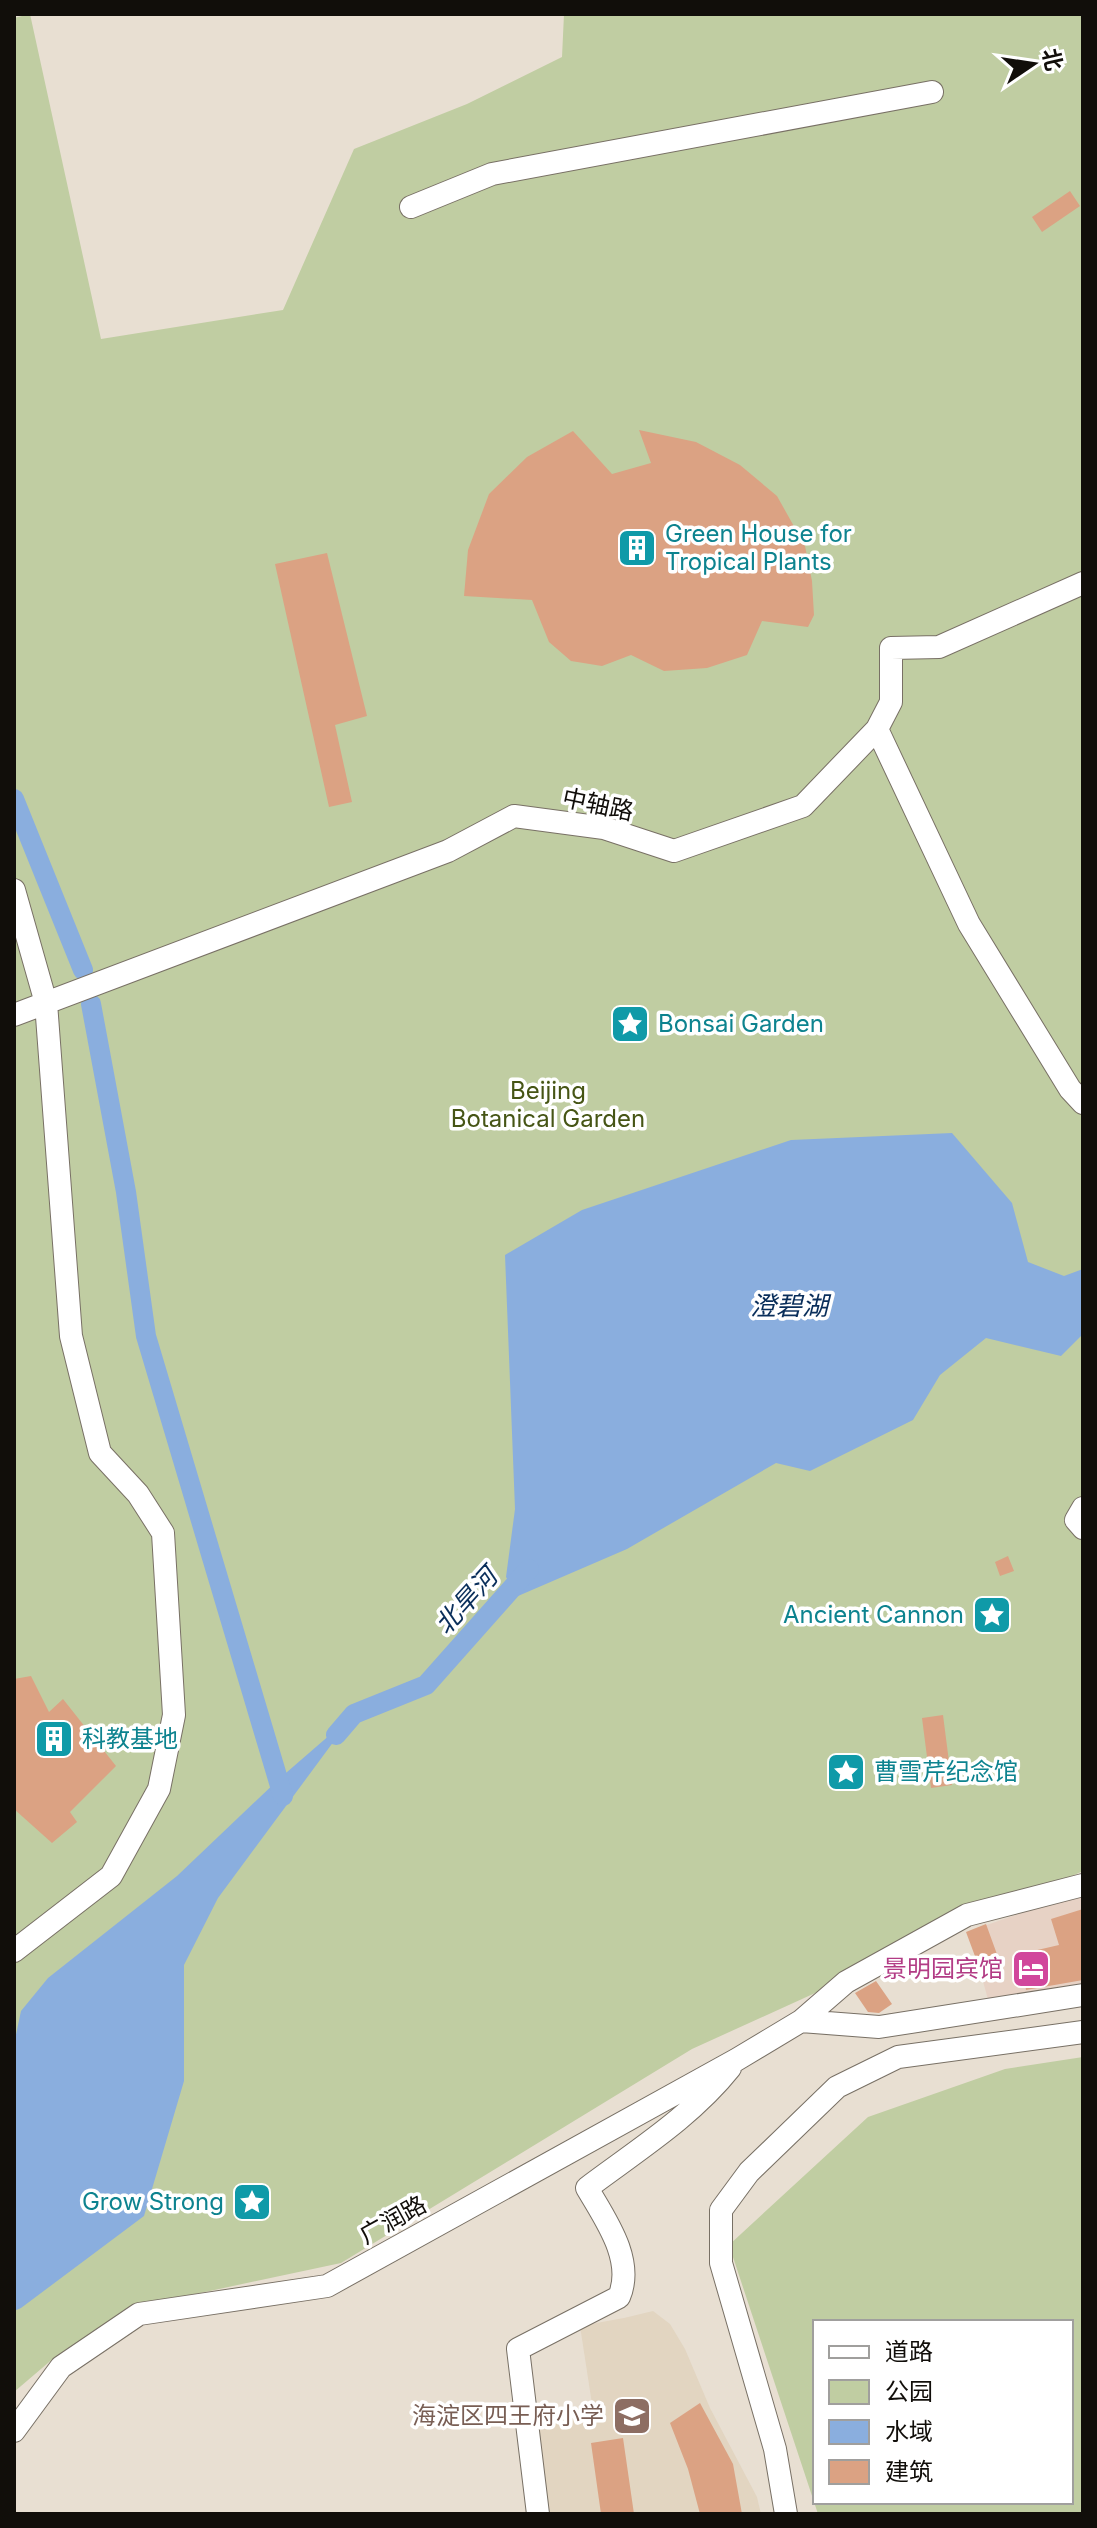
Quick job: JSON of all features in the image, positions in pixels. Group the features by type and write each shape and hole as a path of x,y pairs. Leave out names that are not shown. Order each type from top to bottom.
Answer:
{"street":[{"path":"411,207 492,174 932,92"},
{"name":"中轴路","path":"14,1015 448,851 514,816 604,828 674,851 803,806 877,729 891,702 891,648 939,647 1083,583"},
{"path":"877,729 969,924 1070,1089 1083,1103"},
{"path":"14,890 46,1003 71,1336 100,1453 138,1494 163,1533 174,1715 159,1789 111,1876 14,1951"},
{"path":"1083,1508 1076,1520 1083,1528"},
{"name":"广润路","path":"14,2431 61,2367 139,2314 327,2286 736,2060 801,2021 846,1982 967,1915 1083,1885"},
{"path":"801,2021 879,2027 1083,1995"},
{"path":"879,2027 907,2037 931,2053"},
{"path":"786,2514 775,2449 721,2263 721,2210 749,2172 837,2087 898,2057 1083,2032"},
{"path":"538,2514 518,2349 619,2297 625,2282 615,2234 587,2188 688,2112 711,2091 736,2060"}],"shaded area":[{"name":"景明园宾馆","path":"1083,1892 1083,2006 994,2021 969,1931"},
{"name":"海淀区四王府小学","path":"653,2311 670,2324 685,2349 710,2408 757,2497 761,2514 533,2514 522,2423 592,2404 580,2326"}],"green space":[{"name":"Beijing Botanical Garden","path":"30,14 101,339 283,310 354,149 467,104 562,57 564,14 1083,14 1083,1871 692,2049 341,2263 144,2305 55,2357 14,2392 14,18"},
{"path":"1083,2057 1083,2514 818,2514 815,2504 1073,2504 1073,2320 813,2320 813,2499 729,2245 868,2117 1005,2069"}],"water":[{"name":"澄碧湖","path":"952,1133 1012,1203 1028,1262 1064,1276 1083,1269 1083,1334 1061,1356 986,1338 940,1375 913,1420 810,1471 776,1463 627,1549 518,1596 506,1577 515,1509 505,1255 582,1210 791,1140"},
{"path":"354,1714 218,1898 184,1965 184,2081 144,2216 14,2311 14,2044 21,2011 48,1978 177,1876 279,1779"}],"building":[{"path":"1070,191 1080,206 1042,232 1032,217"},
{"name":"Green House for Tropical Plants","path":"639,430 696,442 740,465 777,496 805,546 812,581 814,615 808,627 762,621 747,655 707,668 664,671 631,655 602,666 571,661 549,642 532,600 464,596 468,550 489,494 527,457 573,431 612,474 651,463"},
{"path":"327,553 367,716 335,725 352,802 329,807 275,564"},
{"path":"1008,1556 1014,1571 1000,1576 995,1562"},
{"name":"科教基地","path":"31,1676 49,1712 63,1699 116,1766 70,1812 77,1822 52,1843 14,1809 14,1679"},
{"path":"943,1715 952,1785 931,1788 922,1718"},
{"path":"1083,1909 1083,1980 1026,1990 1020,1954 1059,1945 1051,1919"},
{"path":"986,1924 1002,1968 982,1975 966,1932"},
{"path":"876,1981 892,2004 879,2013 868,2012 855,1993"},
{"path":"700,2403 733,2464 742,2514 700,2514 688,2469 670,2423"},
{"path":"623,2438 634,2514 601,2514 591,2443"}],"waterway":[{"path":"14,799 83,970"},
{"path":"91,1004 126,1192 146,1336 283,1796"},
{"name":"北旱河","path":"336,1735 354,1714 426,1685 529,1569"}],"place":[{"name":"Green House for Tropical Plants","path":"637,548"},
{"name":"Bonsai Garden","path":"630,1024"},
{"name":"Ancient Cannon","path":"992,1615"},
{"name":"科教基地","path":"54,1739"},
{"name":"曹雪芹纪念馆","path":"846,1772"},
{"name":"景明园宾馆","path":"1031,1969"},
{"name":"Grow Strong","path":"252,2202"},
{"name":"海淀区四王府小学","path":"632,2416"}]}
